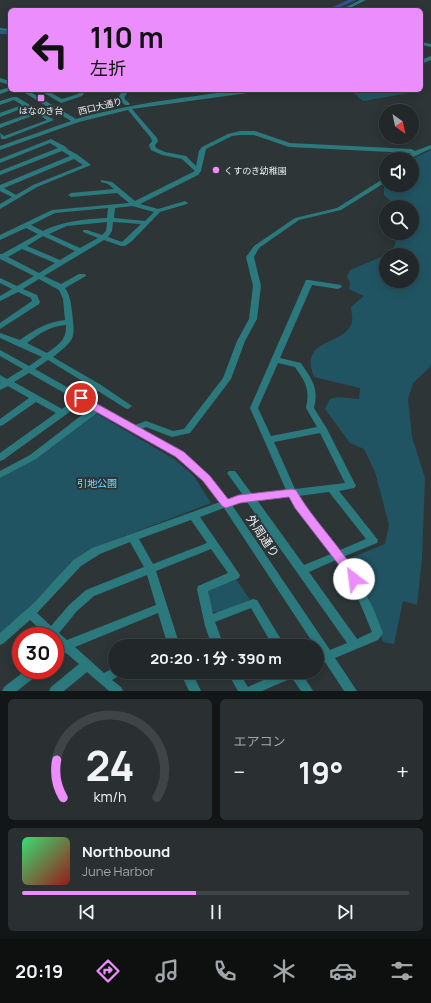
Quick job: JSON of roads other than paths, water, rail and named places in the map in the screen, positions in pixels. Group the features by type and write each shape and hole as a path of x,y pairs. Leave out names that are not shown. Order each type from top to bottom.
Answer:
{"street":[{"path":"346,8 364,0"},
{"path":"27,92 74,121"},
{"path":"45,92 61,102 80,95 82,92"},
{"path":"125,92 121,98 126,104"},
{"name":"西口大通り","path":"0,148 74,121 143,105 240,92"},
{"path":"0,103 15,98 51,120 3,138 0,135"},
{"path":"0,126 46,104"},
{"path":"0,114 27,105"},
{"path":"130,110 137,120 154,137 155,141 152,145 153,149 164,154 184,157 198,171"},
{"path":"0,238 51,212 76,208 135,204 147,200 198,171 204,148 240,133 255,133 289,145 413,152"},
{"path":"0,161 51,141 64,148 88,165 35,186 0,207"},
{"path":"418,152 431,147"},
{"path":"0,173 64,148"},
{"path":"0,187 76,156"},
{"path":"103,181 110,183 117,191 135,204 158,211"},
{"path":"135,428 146,424 172,434 182,433 191,428 220,390 230,372 241,341 253,319 257,286 250,257 256,247 297,219 339,209 379,183"},
{"path":"0,187 16,197"},
{"path":"76,208 73,195 117,191"},
{"path":"85,231 123,245 130,240 158,211 185,203"},
{"path":"0,299 103,238 109,231 112,206"},
{"path":"1,257 43,234 69,224 130,220 146,223"},
{"path":"25,225 80,252"},
{"path":"22,246 60,263"},
{"path":"1,257 61,287 66,297 70,334 68,340 48,357 2,382"},
{"path":"61,287 82,276"},
{"path":"0,280 34,297 36,302 0,327"},
{"path":"324,657 374,637 378,633 368,608 346,565 299,505 292,493 254,408 309,282 338,287"},
{"path":"22,343 45,326 54,323 69,322"},
{"path":"0,335 22,343 48,357 91,381 128,406"},
{"name":"外周通り","path":"0,353 135,428 189,462 206,478 226,504 310,639"},
{"path":"0,640 30,614 82,558 96,550 134,538 193,515 249,498 351,486 351,483 324,429 310,408 314,394 312,385 298,365 275,360"},
{"path":"2,382 61,412"},
{"path":"0,458 61,412 98,387"},
{"path":"0,422 35,398"},
{"path":"0,475 33,457 97,408"},
{"path":"268,440 324,429"},
{"path":"232,473 355,645"},
{"path":"302,571 370,542 373,538 332,489"},
{"path":"193,515 235,575 202,589 209,620 216,639"},
{"path":"134,538 150,568 172,639"},
{"path":"57,627 77,603 90,593 150,568 214,544"},
{"path":"209,620 253,602 275,639"},
{"path":"64,648 162,607"},
{"path":"30,614 45,627"},
{"path":"64,643 117,691"},
{"name":"外周通り","path":"324,660 351,691"},
{"path":"55,691 88,664"},
{"path":"104,679 108,676"},
{"path":"8,691 23,679"},
{"path":"188,679 192,690"},
{"path":"237,679 244,691"},
{"path":"250,691 278,679"},
{"path":"299,679 308,691"}],"waterway":[{"path":"334,8 353,0"},
{"path":"0,32 8,32"}],"place":[{"name":"はなのき台","path":"41,98"},
{"name":"くすのき幼稚園","path":"216,170"}],"park label":[{"name":"引地公園","path":"97,483"}]}
